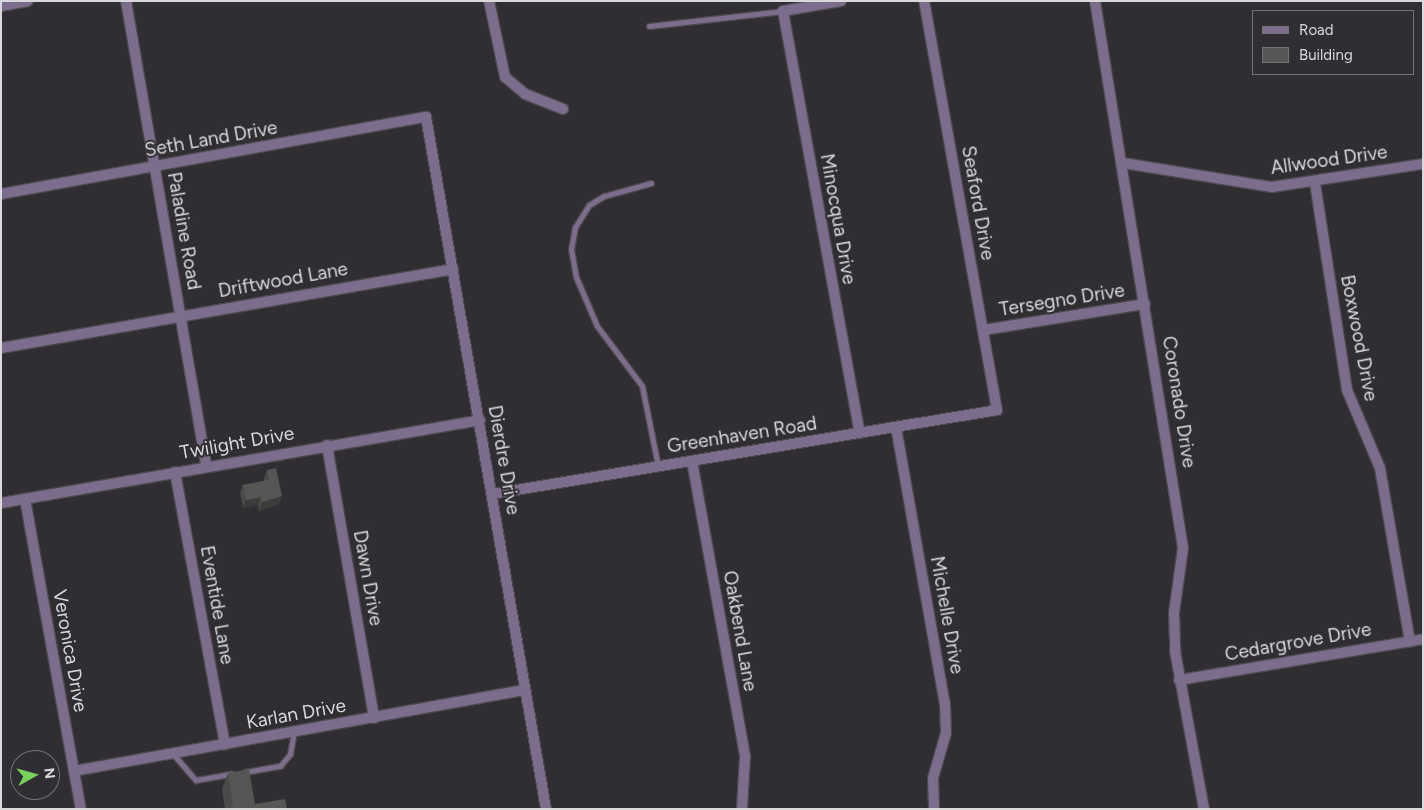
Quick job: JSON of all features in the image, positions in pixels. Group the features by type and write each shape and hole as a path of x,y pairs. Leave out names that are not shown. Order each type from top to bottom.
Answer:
{"street":[{"path":"1,6 28,1"},
{"name":"Paladine Road","path":"126,1 206,466"},
{"path":"489,1 505,77 525,94 563,109"},
{"path":"783,10 841,1"},
{"name":"Seaford Drive","path":"924,1 997,410"},
{"name":"Coronado Drive","path":"1095,1 1123,164 1183,548 1174,612 1179,680 1204,809"},
{"name":"Minocqua Drive","path":"783,10 860,433"},
{"name":"Seth Land Drive","path":"1,194 426,118"},
{"name":"Dierdre Drive","path":"426,118 480,420 524,690 546,809"},
{"name":"Allwood Drive","path":"1123,164 1249,186 1315,183 1423,164"},
{"name":"Boxwood Drive","path":"1315,183 1347,390 1380,468 1410,641"},
{"name":"Driftwood Lane","path":"1,348 453,269"},
{"name":"Tersegno Drive","path":"984,330 1145,304"},
{"name":"Greenhaven Road","path":"492,494 997,410"},
{"name":"Twilight Drive","path":"1,503 480,420"},
{"name":"Michelle Drive","path":"896,427 945,704 946,733 933,778 934,809"},
{"name":"Dawn Drive","path":"327,445 374,718"},
{"name":"Oakbend Lane","path":"692,461 745,757 742,809"},
{"name":"Eventide Lane","path":"175,472 225,744"},
{"name":"Veronica Drive","path":"25,499 81,809"},
{"name":"Cedargrove Drive","path":"1179,680 1423,639"},
{"name":"Karlan Drive","path":"74,771 524,690"}],"lane":[{"path":"649,26 783,10"},
{"path":"651,183 604,196 589,205 575,227 571,249 576,277 596,326 642,386 658,466"},
{"path":"172,754 196,780 280,766 290,754 294,732"}],"building":[{"path":"276,468 282,496 262,502 261,497 246,500 243,485 269,480 267,470"},
{"path":"249,769 255,804 285,799 287,809 225,809 233,807 228,773"}]}
